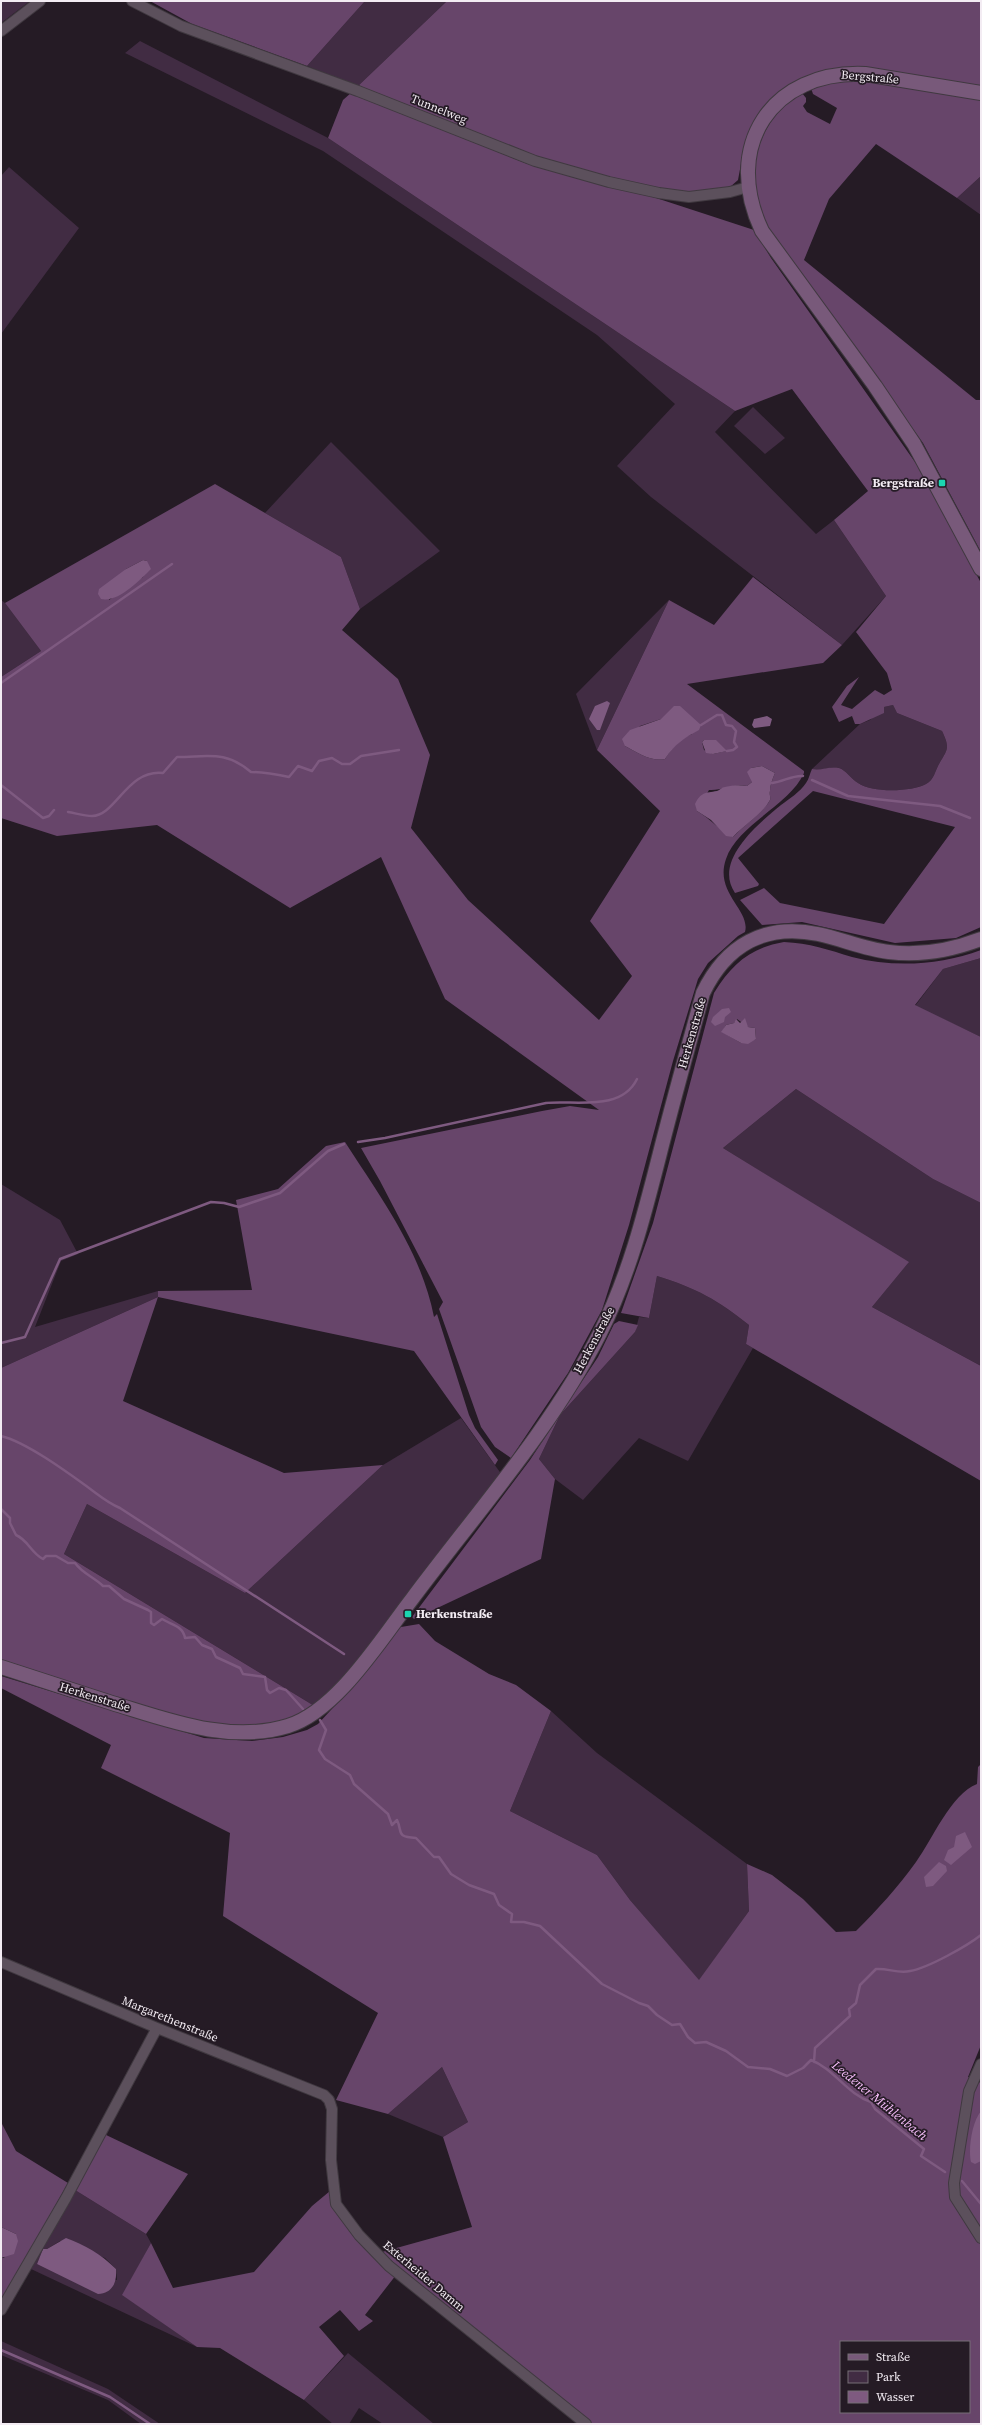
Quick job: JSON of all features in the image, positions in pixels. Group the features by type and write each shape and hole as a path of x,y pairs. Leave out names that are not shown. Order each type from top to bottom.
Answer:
{"main road":[{"name":"Bergstraße","path":"981,93 882,76 847,74 824,76 800,85 777,104 760,124 750,152 748,188 751,205 762,231 914,444 981,569"},
{"name":"Herkenstraße","path":"1,1667 204,1729 245,1733 265,1731 288,1726 313,1714 337,1694 371,1652 535,1436 564,1394 600,1333 619,1288 634,1246 703,993 711,976 722,962 735,949 748,942 781,931 819,934 889,952 947,949 981,939"}],"street":[{"path":"1,31 40,1"},
{"name":"Tunnelweg","path":"132,1 181,26 358,91 535,161 609,182 682,196 730,192 748,188"},
{"name":"Margarethenstraße","path":"1,1962 157,2028 316,2090 329,2100"},
{"path":"1,2310 66,2198 157,2028"},
{"path":"981,2064 969,2092 954,2183 955,2197 981,2238"},
{"name":"Exterheider Damm","path":"329,2100 332,2109 331,2160 336,2204 359,2235 393,2269 586,2424"}],"green space":[{"path":"1,1 30,1 1,23"},
{"path":"365,1 447,1 358,86 307,66"},
{"path":"140,41 328,138 735,411 715,432 816,534 834,520 886,596 842,645 651,497 617,466 675,404 597,335 323,151 125,53"},
{"path":"9,167 79,228 1,334 1,176"},
{"path":"981,176 981,215 957,198"},
{"path":"753,407 785,438 765,454 734,426"},
{"path":"331,442 440,551 360,609 341,557 265,513"},
{"path":"1,600 5,603 41,651 1,677"},
{"path":"669,600 597,750 576,694"},
{"path":"893,705 897,713 942,731 947,748 929,782 911,789 882,790 864,786 855,781 839,768 819,770 812,769 860,724 870,720 884,707"},
{"path":"981,958 981,1037 915,1006 943,969"},
{"path":"796,1089 933,1179 981,1203 981,1366 872,1307 908,1263 723,1148"},
{"path":"1,1184 60,1220 78,1254 61,1261 35,1327 158,1291 158,1297 1,1368"},
{"path":"657,1276 695,1290 738,1316 749,1325 746,1344 753,1348 688,1461 639,1438 583,1500 555,1479 539,1459 560,1415 635,1332 639,1317 649,1318"},
{"path":"461,1418 502,1475 345,1678 316,1707 64,1554 87,1504 245,1593 383,1465"},
{"path":"551,1711 597,1753 747,1864 749,1911 699,1981 630,1900 597,1855 510,1811"},
{"path":"442,2067 468,2122 443,2137 388,2114"},
{"path":"75,2190 146,2234 151,2243 123,2295 197,2347 31,2269","holes":["60,2241 105,2258 116,2269 117,2280 37,2264 43,2250"]},
{"path":"1,2341 108,2389 160,2424 141,2424 108,2400 1,2355"},
{"path":"348,2353 434,2424 383,2424 359,2408 349,2424 333,2424 304,2400"}],"shaded area":[{"path":"150,1 365,1 307,66 192,24"},
{"path":"447,1 981,1 981,87 881,70 849,68 824,72 751,132 743,153 738,180 730,187 713,192 665,191 543,161 358,86"},
{"path":"853,80 876,82 981,100 981,176 957,198 876,144 829,199 804,260 976,400 981,400 981,552 923,443 795,268 771,232 760,210 754,176 756,160 760,144 776,115 788,103 802,93 806,98 806,102 803,106 807,112 830,124 837,108 813,94 811,88 821,84"},
{"path":"352,92 525,163 650,196 754,230 771,258 922,472 981,583 981,927 956,938 895,943 802,922 762,925 740,900 764,888 780,903 884,924 955,827 813,791 738,858 759,884 758,886 735,893 730,881 730,868 734,856 741,844 761,822 801,789 807,781 812,769 839,768 858,783 872,788 882,790 911,789 926,784 931,780 946,751 947,745 942,731 897,713 893,705 884,707 884,713 860,724 855,724 852,716 839,722 832,707 847,686 859,677 841,705 852,709 875,690 884,695 892,690 887,673 856,632 886,596 834,520 868,491 792,389 735,411 328,138 343,100"},
{"path":"215,484 341,557 360,609 342,630 398,679 430,755 411,828 468,900 599,1020 632,976 590,921 660,811 597,750 669,600 714,625 753,577 842,645 823,663 687,684 804,771 804,773 787,795 741,836 732,847 726,859 724,871 725,882 728,891 743,916 745,932 738,936 708,963 698,979 673,1061 629,1225 602,1310 568,1373 511,1458 495,1447 481,1427 439,1309 443,1302 380,1181 361,1148 570,1106 599,1110 445,999 381,857 290,908 157,825 57,836 1,818 1,677 41,651 5,603","holes":["143,560 147,561 143,577 109,600 126,569","661,719 692,734 683,738 676,744 665,759 660,760 649,758 625,746 640,726","704,740 712,741 726,751 713,754 704,750 702,742","762,766 775,773 770,786 770,799 767,805 733,837 697,811 709,790 742,785 747,786 752,782 751,768"]},
{"path":"784,942 802,944 819,947 852,957 885,963 901,964 934,962 981,950 981,958 943,969 915,1005 981,1037 981,1203 933,1179 796,1089 723,1148 909,1262 872,1307 981,1366 981,1481 746,1344 749,1325 727,1308 695,1290 657,1276 649,1318 621,1313 653,1223 714,993 728,974 743,959 761,948","holes":["737,1019 748,1027 755,1028 756,1039 741,1043 722,1032 726,1025 734,1023"]},
{"path":"345,1142 386,1205 410,1247 428,1293 434,1317 437,1314 469,1415 475,1428 498,1460 495,1465 414,1351 158,1297 158,1291 252,1290 236,1200 278,1189 326,1146"},
{"path":"158,1297 123,1401 284,1473 383,1465 245,1593 87,1504 64,1554 316,1707 282,1723 218,1728 170,1716 1,1662 1,1368"},
{"path":"619,1321 638,1325 635,1332 560,1415 539,1459 555,1479 541,1559 414,1619 412,1617 530,1460 598,1357 614,1324"},
{"path":"419,1624 435,1641 489,1674 516,1685 551,1711 510,1811 597,1855 630,1900 699,1980 749,1911 747,1864 772,1875 803,1899 836,1932 856,1931 888,1898 909,1871 922,1853 950,1807 968,1789 977,1784 978,1767 981,1764 981,2045 968,2077 981,2083 981,2424 592,2424 390,2263 382,2252 472,2227 443,2137 468,2122 442,2067 388,2114 336,2100 378,2013 223,1916 230,1833 101,1768 111,1745 1,1688 1,1676 204,1738 252,1741 283,1737 307,1730 318,1724 365,1673 395,1628"},
{"path":"1,2122 16,2151 68,2183 1,2302 1,2258 4,2258 16,2234 1,2227"},
{"path":"104,2134 188,2174 146,2234 75,2190"},
{"path":"330,2191 396,2275 365,2315 373,2321 359,2331 340,2310 319,2327 344,2356 304,2400 220,2348 197,2347 122,2295 151,2243 173,2288 254,2272 312,2206"}],"water":[{"path":"143,560 147,561 151,569 141,579 128,590 114,598 101,599 98,594 99,589 126,569"},
{"path":"607,701 610,703 600,730 597,730 589,719 595,706"},
{"path":"674,706 680,706 701,725 699,730 672,749 665,759 660,760 649,758 625,746 622,739 630,730 661,719"},
{"path":"767,716 772,719 770,726 754,728 752,725 754,719"},
{"path":"704,740 716,740 727,751 713,754 706,753 702,742"},
{"path":"762,766 775,773 770,786 770,800 758,815 733,837 726,836 711,820 697,811 695,804 701,795 717,791 724,787 736,785 747,786 752,782 747,772 751,768"},
{"path":"729,1008 731,1012 725,1017 724,1022 715,1026 711,1022 713,1017 722,1009"},
{"path":"745,1018 748,1027 755,1028 756,1039 748,1044 741,1043 721,1032 726,1025 734,1023 736,1019 740,1023"},
{"path":"965,1832 972,1847 951,1865 944,1860 948,1850 954,1847 956,1836"},
{"path":"939,1862 946,1866 947,1871 933,1886 926,1887 924,1877"},
{"path":"981,2111 981,2161 975,2164 971,2162 970,2143 975,2122"},
{"path":"1,2227 16,2234 18,2241 14,2254 1,2258"},
{"path":"66,2238 92,2250 116,2269 115,2282 111,2289 107,2292 98,2294 37,2264 43,2249 47,2249"}],"waterway":[{"path":"1,683 172,564"},
{"path":"701,725 717,715 722,715 726,725 732,726 736,731 734,742 737,747 733,750 727,751"},
{"path":"68,812 89,816 100,814 108,809 131,785 140,778 151,774 163,773 177,757 216,756 233,760 251,772 270,773 289,777 298,766 312,771 319,761 332,758 342,764 350,764 361,756 399,750"},
{"path":"772,783 803,776"},
{"path":"812,780 848,796 940,806 970,818"},
{"path":"1,785 43,818 49,816 54,810"},
{"path":"358,1142 385,1138 546,1103 583,1103 609,1100 620,1096 630,1089 637,1079"},
{"path":"1,1343 25,1337 60,1259 211,1202 224,1203 239,1207 280,1193 328,1151 344,1144"},
{"path":"1,1436 22,1444 46,1458 108,1502 120,1508 344,1654"},
{"name":"Leedener Mühlenbach","path":"1,1509 10,1518 10,1523 16,1535 24,1540 35,1553 43,1559 46,1556 56,1556 68,1563 75,1563 81,1570 103,1586 109,1586 124,1599 151,1612 151,1623 154,1625 162,1619 176,1626 182,1631 185,1638 195,1637 202,1645 212,1649 216,1657 240,1668 243,1674 265,1677 267,1690 270,1693 279,1688 286,1690 303,1709"},
{"name":"Leedener Mühlenbach","path":"320,1720 326,1730 319,1750 325,1759 350,1775 354,1784 388,1814 392,1825 397,1820 402,1835 416,1838 434,1857 439,1857 451,1874 469,1885 494,1894 499,1905 512,1914 511,1922 524,1922 540,1926 602,1984 648,2006 657,2015 672,2025 680,2024 688,2037 695,2043 706,2042 726,2051 748,2067 770,2069 787,2076 803,2068 811,2060 819,2064 827,2069 848,2088 862,2098 871,2102 875,2109 924,2149 921,2156 945,2172"},
{"path":"814,2062 815,2048 850,2016 849,2009 856,2003 860,1985 876,1969 901,1972 918,1969 947,1956 981,1935"},
{"name":"Leedener Mühlenbach","path":"962,2181 981,2204"},
{"path":"1,2350 110,2397 150,2424"}],"place":[{"name":"Bergstraße","path":"942,483"},
{"name":"Herkenstraße","path":"408,1614"}]}
